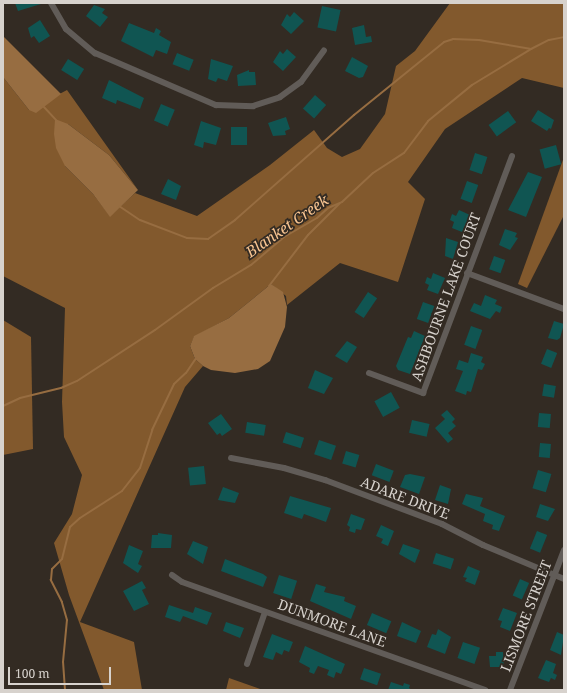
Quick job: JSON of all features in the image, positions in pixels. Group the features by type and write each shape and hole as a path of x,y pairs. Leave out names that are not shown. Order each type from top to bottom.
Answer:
{"street":[{"path":"51,3 66,29 95,53 216,105 253,106 280,97 300,82 324,50"},
{"name":"ASHBOURNE LAKE COURT","path":"369,373 424,393 467,272 512,156"},
{"path":"467,272 564,309"},
{"name":"ADARE DRIVE","path":"231,458 298,472 411,512 564,579"},
{"name":"LISMORE STREET","path":"510,690 564,550"},
{"name":"DUNMORE LANE","path":"172,575 182,582 485,690"},
{"path":"246,664 265,612"}],"shaded area":[{"path":"450,3 564,3 564,88 522,78 445,129 408,182 425,199 398,282 340,263 287,305 286,296 271,284 229,318 194,337 190,346 195,359 203,366 185,387 80,622 134,642 142,690 104,690 69,595 54,543 72,514 82,475 64,437 62,402 65,308 3,276 3,77 29,110 67,90 138,190 109,155 68,124 65,166 93,194 110,216 135,193 197,216 270,165 314,130 327,148 342,157 360,149 385,114 396,66 415,51"},
{"path":"3,36 61,94 36,113 29,110 3,77"},
{"path":"55,119 68,124 109,155 138,190 110,217 93,194 65,166 56,148 54,134"},
{"path":"564,157 564,215 527,288 518,284"},
{"path":"271,284 283,292 287,307 285,327 270,361 258,369 235,373 211,370 203,366 195,359 190,346 194,336 229,318"},
{"path":"3,320 31,337 33,449 3,455"},
{"path":"229,678 263,690 226,690"}],"building":[{"path":"15,3 41,3 41,4 18,11"},
{"path":"94,5 105,9 102,13 108,17 100,27 86,16"},
{"path":"322,6 341,10 336,31 317,28"},
{"path":"294,12 304,21 291,34 281,25 287,14 290,17"},
{"path":"40,20 50,36 39,43 34,36 31,38 28,28"},
{"path":"129,23 154,33 156,28 161,31 159,35 171,42 167,54 156,50 153,57 121,41"},
{"path":"364,25 366,37 371,36 372,42 355,45 352,28"},
{"path":"287,49 296,57 283,71 273,62 280,51 283,54"},
{"path":"177,53 194,60 189,71 173,64"},
{"path":"352,57 368,66 363,77 359,78 345,71"},
{"path":"68,59 84,69 77,80 61,70"},
{"path":"211,59 233,66 227,81 218,78 216,82 208,79"},
{"path":"249,70 249,72 255,72 256,85 238,86 237,75"},
{"path":"109,80 144,98 140,109 117,100 116,104 102,98"},
{"path":"315,95 326,105 314,118 303,108"},
{"path":"161,104 175,110 168,126 154,121"},
{"path":"538,110 554,120 551,129 549,128 547,131 531,121"},
{"path":"508,111 516,122 497,136 489,125"},
{"path":"286,117 290,129 285,131 286,135 273,136 268,123"},
{"path":"201,121 221,128 216,145 204,142 203,148 194,145"},
{"path":"231,127 247,127 247,145 231,145"},
{"path":"556,145 561,164 545,169 540,149"},
{"path":"475,153 487,157 482,174 469,170"},
{"path":"528,172 542,177 526,217 508,210"},
{"path":"168,179 181,186 176,200 161,194"},
{"path":"467,181 478,185 472,203 461,199"},
{"path":"459,210 470,215 462,232 452,228 454,222 450,220 452,214 456,216"},
{"path":"505,229 517,233 515,237 518,238 510,250 499,245"},
{"path":"446,238 458,242 453,259 445,256"},
{"path":"494,256 505,260 500,273 489,269"},
{"path":"433,273 445,278 438,294 427,290 429,285 425,283 427,277 431,279"},
{"path":"368,292 377,298 364,318 355,312"},
{"path":"485,295 497,300 495,304 502,307 500,313 496,311 490,319 470,311 474,303 481,306"},
{"path":"423,302 434,306 428,323 417,319"},
{"path":"554,321 564,324 560,338 557,340 548,338"},
{"path":"471,326 482,330 475,349 464,345"},
{"path":"414,331 425,336 410,374 398,370 396,366 408,337 411,338"},
{"path":"347,341 357,347 347,363 335,356"},
{"path":"547,349 557,353 551,368 541,364"},
{"path":"471,353 483,357 481,362 485,364 482,370 478,369 471,392 467,391 466,395 455,391 463,371 456,369 459,360 468,363"},
{"path":"315,370 333,378 324,394 308,388"},
{"path":"544,384 556,386 554,398 542,396"},
{"path":"391,392 400,408 383,417 374,401"},
{"path":"447,410 455,419 452,422 456,426 448,433 453,439 448,443 435,428 445,419 441,415"},
{"path":"539,413 551,414 550,428 538,427"},
{"path":"221,414 232,429 222,436 220,433 217,435 208,423"},
{"path":"412,420 430,424 427,437 409,433"},
{"path":"247,422 266,425 264,436 245,433"},
{"path":"286,432 304,438 301,448 283,442"},
{"path":"319,440 336,446 331,460 314,454"},
{"path":"540,443 551,444 550,458 539,457"},
{"path":"346,451 359,455 356,468 342,463"},
{"path":"376,464 394,471 389,482 372,475"},
{"path":"204,466 206,484 190,486 188,468"},
{"path":"538,470 551,474 546,492 532,488"},
{"path":"410,474 425,477 419,494 400,487 405,475"},
{"path":"440,485 451,489 448,504 435,500"},
{"path":"223,487 239,493 235,503 218,500"},
{"path":"466,494 483,498 480,506 505,516 499,531 492,529 493,525 483,521 485,514 462,504"},
{"path":"290,496 331,508 326,522 304,514 302,519 284,513"},
{"path":"540,504 555,509 548,521 536,517"},
{"path":"351,514 365,519 361,530 356,529 355,533 349,531 350,527 347,525"},
{"path":"381,525 394,531 388,546 381,543 383,539 376,536"},
{"path":"537,531 547,535 540,553 530,549"},
{"path":"158,533 172,535 171,548 151,548 152,535 158,535"},
{"path":"193,541 208,547 203,564 187,554"},
{"path":"403,544 420,550 415,563 399,554"},
{"path":"129,545 143,551 138,564 142,566 138,573 123,563"},
{"path":"436,553 454,559 451,569 433,563"},
{"path":"225,559 263,574 267,577 263,587 221,571"},
{"path":"468,566 480,571 475,585 465,581 467,578 463,577"},
{"path":"279,575 297,581 291,599 273,593"},
{"path":"520,579 529,583 522,600 513,595"},
{"path":"142,581 146,588 142,590 149,604 134,611 123,591"},
{"path":"316,584 326,587 324,592 345,597 344,601 356,606 351,619 310,601"},
{"path":"169,605 193,613 195,607 212,613 207,625 183,616 180,622 165,617"},
{"path":"503,608 517,613 510,631 500,627 502,621 498,620"},
{"path":"372,613 391,621 386,633 367,625"},
{"path":"226,622 244,628 240,638 223,631"},
{"path":"402,622 421,631 416,643 397,636"},
{"path":"438,629 451,637 445,654 427,647 432,634 436,635"},
{"path":"557,632 564,635 561,655 550,650"},
{"path":"272,634 293,642 289,652 284,650 282,655 276,652 273,660 263,657"},
{"path":"463,642 480,648 474,664 457,658"},
{"path":"305,646 345,664 341,674 336,672 334,678 327,675 329,670 318,666 314,674 309,672 310,668 299,662"},
{"path":"496,652 503,652 504,667 490,667 489,656 496,656"},
{"path":"546,660 556,664 553,673 557,675 555,680 551,678 549,682 538,678"},
{"path":"364,668 381,674 377,685 360,679"},
{"path":"391,682 403,686 404,683 410,685 409,688 412,690 388,690"}],"waterway":[{"name":"Blanket Creek","path":"3,406 20,398 61,388 77,381 155,330 213,288 251,265 284,237 317,218 328,208 342,202 373,173 404,153 428,121 472,85 531,49 549,40 564,37"},
{"path":"119,206 140,220 187,238 208,239 235,220 354,115 444,42 453,39 479,40 531,49"},
{"path":"43,106 56,120"},
{"path":"269,286 308,235 340,203"},
{"path":"65,690 63,662 67,620 62,602 51,580 52,569 62,559 70,527 80,518 122,491 140,468 152,430 174,384 186,373 196,358"}]}
